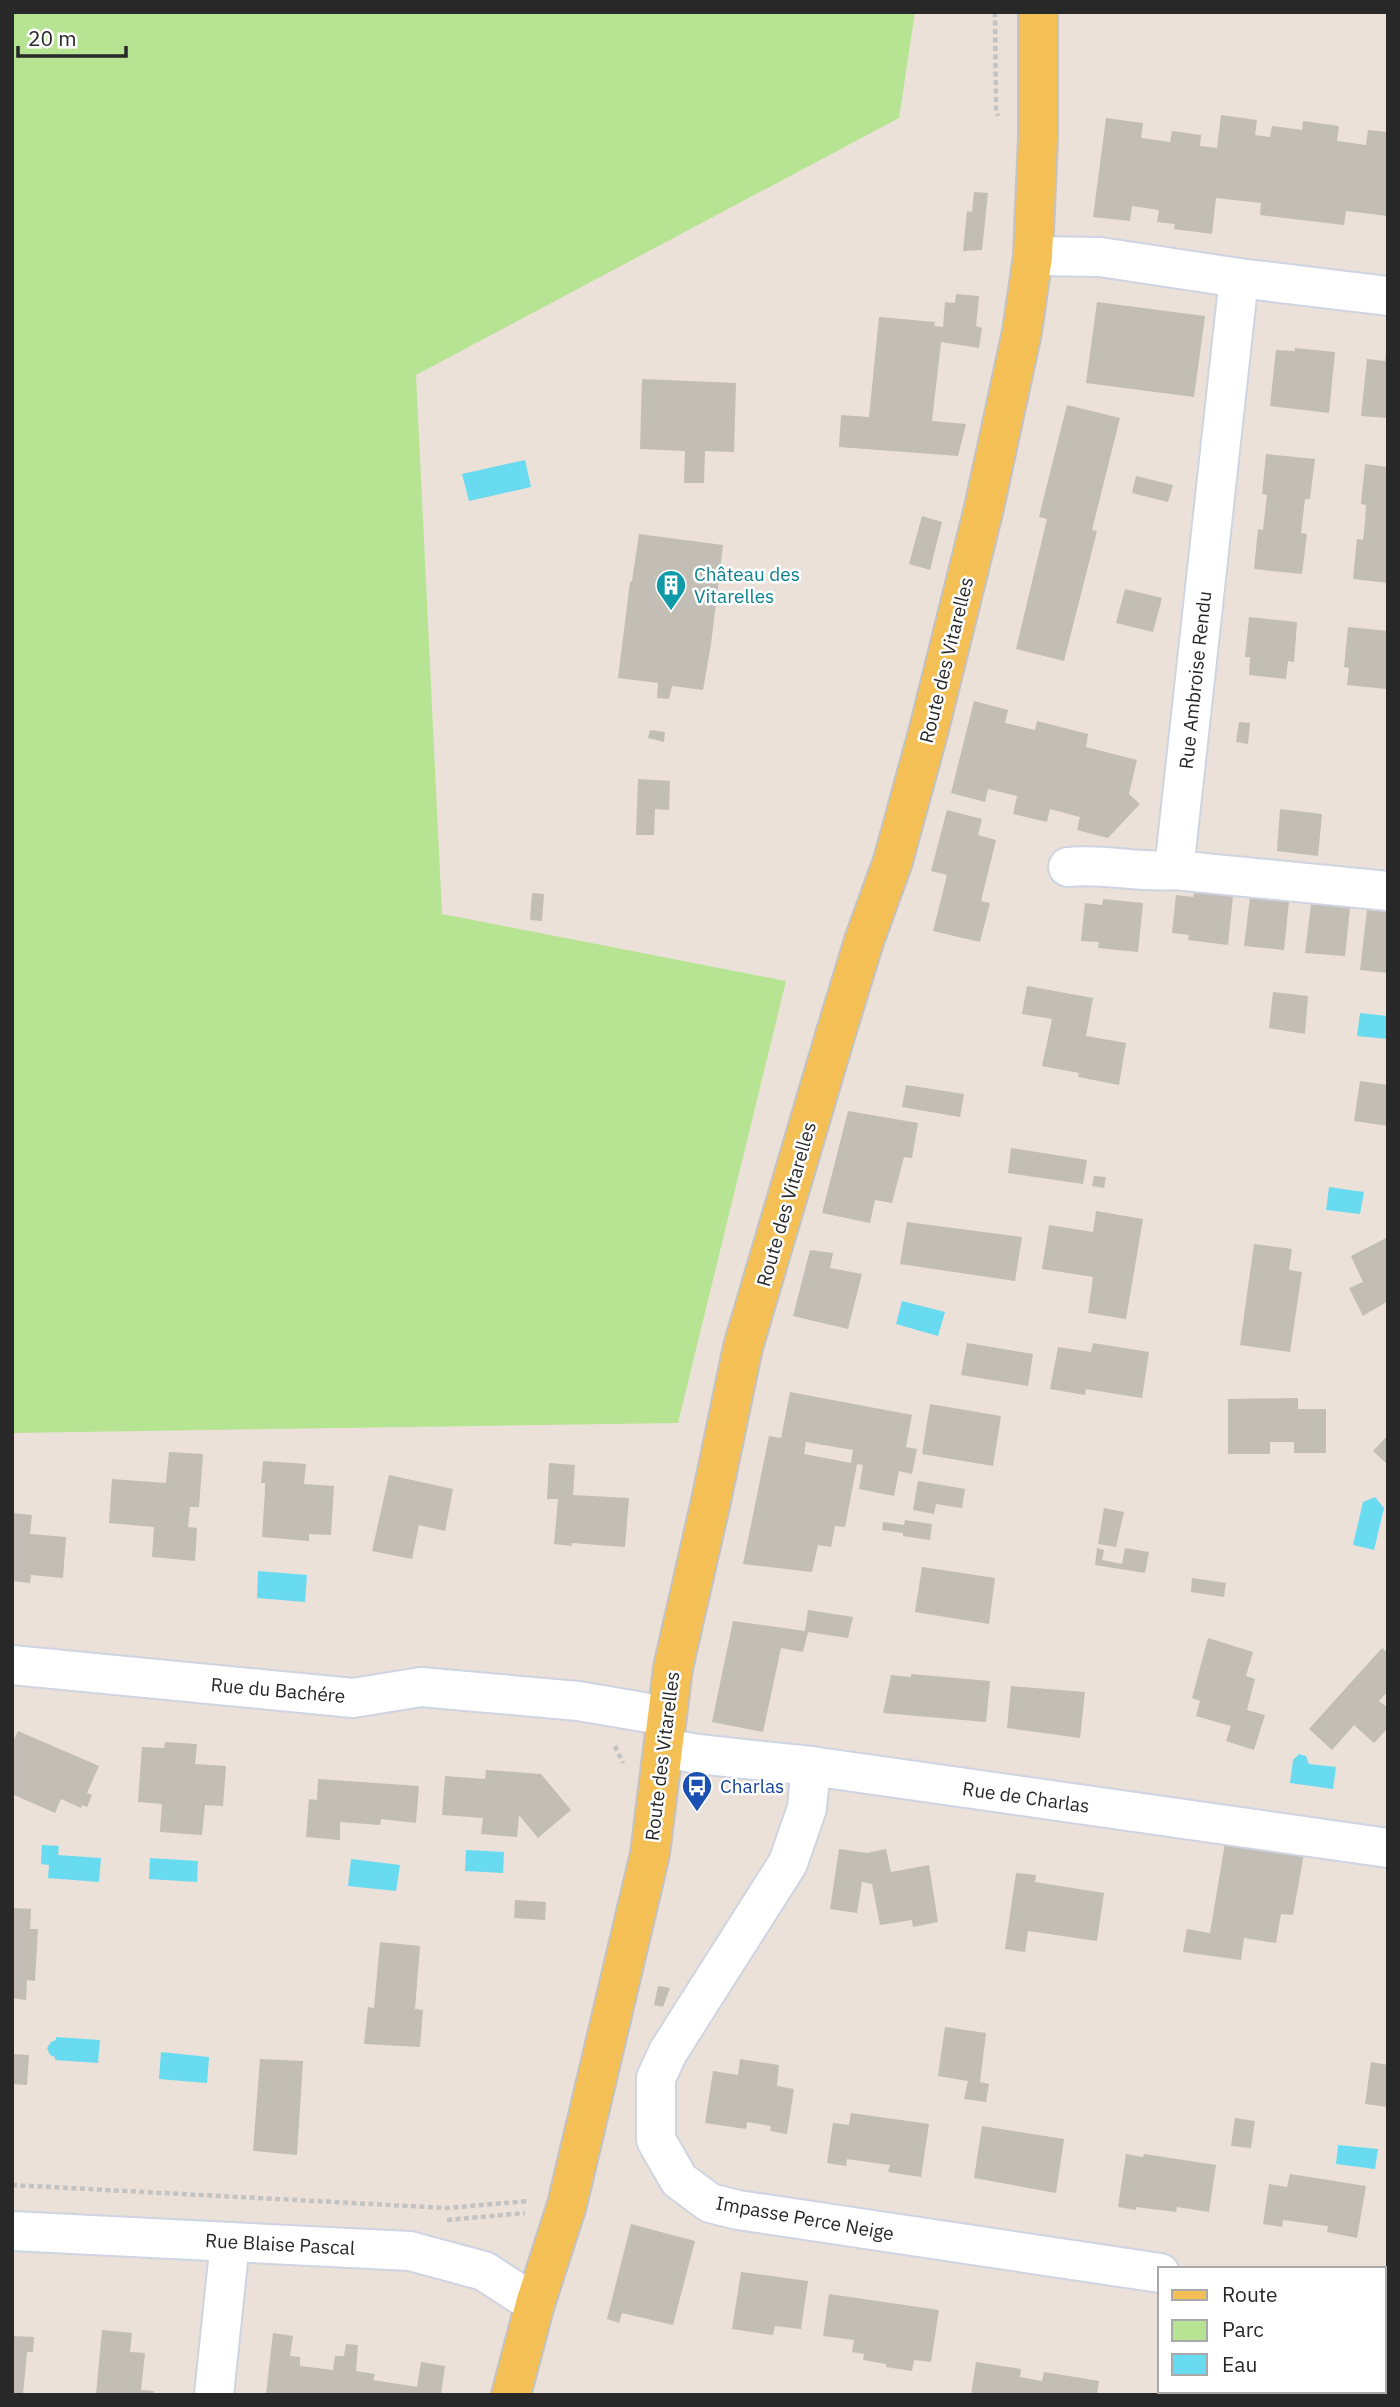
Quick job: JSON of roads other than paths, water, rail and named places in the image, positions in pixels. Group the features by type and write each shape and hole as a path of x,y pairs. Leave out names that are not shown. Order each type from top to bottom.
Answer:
{"main road":[{"name":"Route des Vitarelles","path":"511,2395 535,2304 567,2205 650,1854 673,1668 743,1347 864,941 893,861 984,508 1022,332 1033,256 1038,138 1038,12"}],"street":[{"path":"1033,256 1100,257 1239,278 1388,296"},
{"name":"Rue Ambroise Rendu","path":"1174,870 1239,278"},
{"path":"1068,867 1092,865 1150,872 1174,870 1388,891"},
{"name":"Rue du Bachére","path":"12,1665 353,1698 421,1687 578,1701 665,1732"},
{"name":"Rue de Charlas","path":"665,1732 811,1766 1388,1848"},
{"name":"Impasse Perce Neige","path":"811,1766 807,1808 799,1838 788,1863 668,2052 656,2078 656,2140 679,2180 710,2203 738,2210 1158,2273"},
{"name":"Rue Blaise Pascal","path":"12,2231 410,2251 484,2271 535,2304"},
{"path":"214,2395 230,2242"},
{"name":"Impasse Perce Neige","path":"1102,2266 1158,2296"}],"water":[{"path":"525,460 531,487 469,501 462,474"},
{"path":"1360,1013 1388,1016 1388,1039 1357,1036"},
{"path":"1329,1187 1364,1192 1360,1214 1326,1210"},
{"path":"902,1301 945,1312 938,1336 896,1324"},
{"path":"1375,1497 1384,1508 1374,1550 1353,1545 1363,1502"},
{"path":"258,1571 307,1575 305,1602 257,1598"},
{"path":"1299,1754 1306,1756 1309,1764 1336,1767 1333,1789 1290,1783 1293,1760"},
{"path":"42,1845 59,1846 58,1855 101,1858 99,1882 48,1878 49,1865 41,1864"},
{"path":"466,1850 504,1852 503,1873 465,1871"},
{"path":"150,1858 198,1861 197,1882 149,1879"},
{"path":"351,1859 400,1865 396,1891 348,1886"},
{"path":"56,2037 100,2040 98,2063 55,2060 47,2048"},
{"path":"161,2052 209,2057 207,2083 159,2079"},
{"path":"1338,2145 1378,2149 1375,2169 1336,2164"}],"place":[{"name":"Château des Vitarelles","path":"671,612"},
{"name":"Charlas","path":"697,1813"}]}
